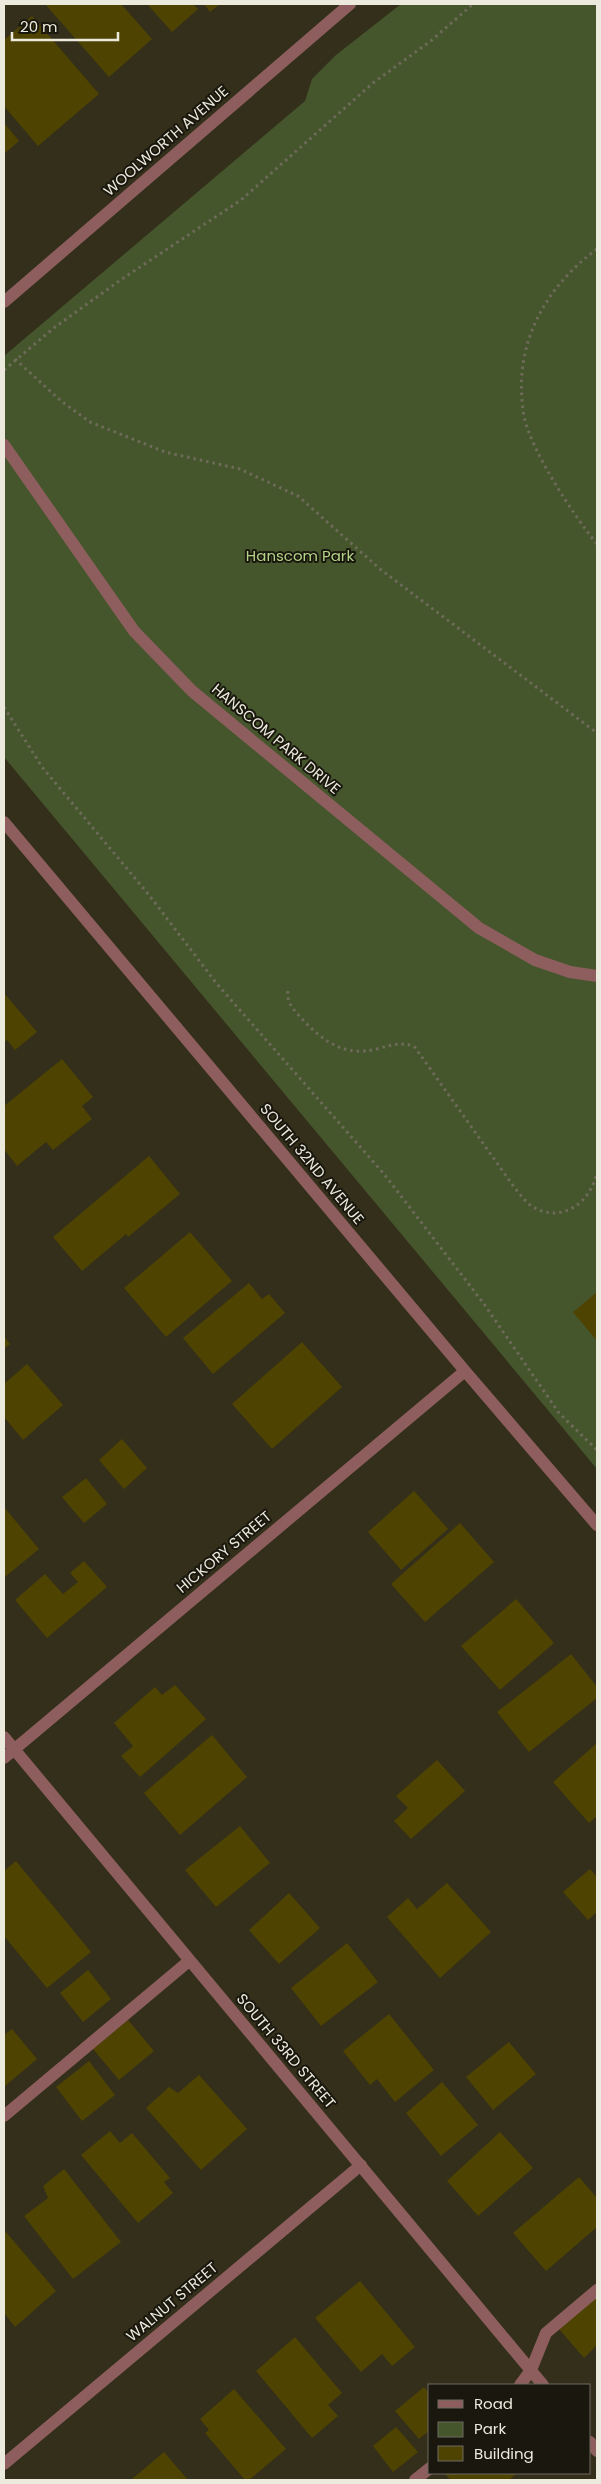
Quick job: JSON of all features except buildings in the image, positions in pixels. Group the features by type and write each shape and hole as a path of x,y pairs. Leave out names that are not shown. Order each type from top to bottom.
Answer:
{"street":[{"name":"WOOLWORTH AVENUE","path":"4,302 350,4"},
{"name":"HANSCOM PARK DRIVE","path":"4,445 134,632 192,691 479,928 535,960 570,972 597,976"},
{"name":"SOUTH 32ND AVENUE","path":"4,822 465,1371 597,1525"},
{"name":"HICKORY STREET","path":"4,1758 465,1371"},
{"name":"SOUTH 33RD STREET","path":"4,1737 542,2384"},
{"path":"4,2116 189,1961"},
{"name":"WALNUT STREET","path":"4,2464 361,2165"},
{"path":"521,2384 531,2370 546,2333 597,2290"},
{"path":"415,2480 428,2470"}],"path":[{"path":"4,370 15,359 122,279 241,200 373,83 432,40 473,4"},
{"path":"597,249 560,281 543,307 529,337 523,364 522,391 524,418 536,446 581,524 597,544"},
{"path":"15,359 61,400 90,422 165,452 240,469 298,496 380,569 597,733"},
{"path":"4,708 42,767 149,895 217,984 384,1174 484,1304 560,1413 597,1450"},
{"path":"288,991 287,999 294,1011 334,1046 346,1051 360,1052 403,1043 414,1046 514,1187 533,1206 546,1212 570,1211 587,1195 595,1182 597,1172"}],"green space":[{"name":"Hanscom Park","path":"401,4 597,4 597,1469 4,757 4,356 305,101 312,79 336,55"}]}
